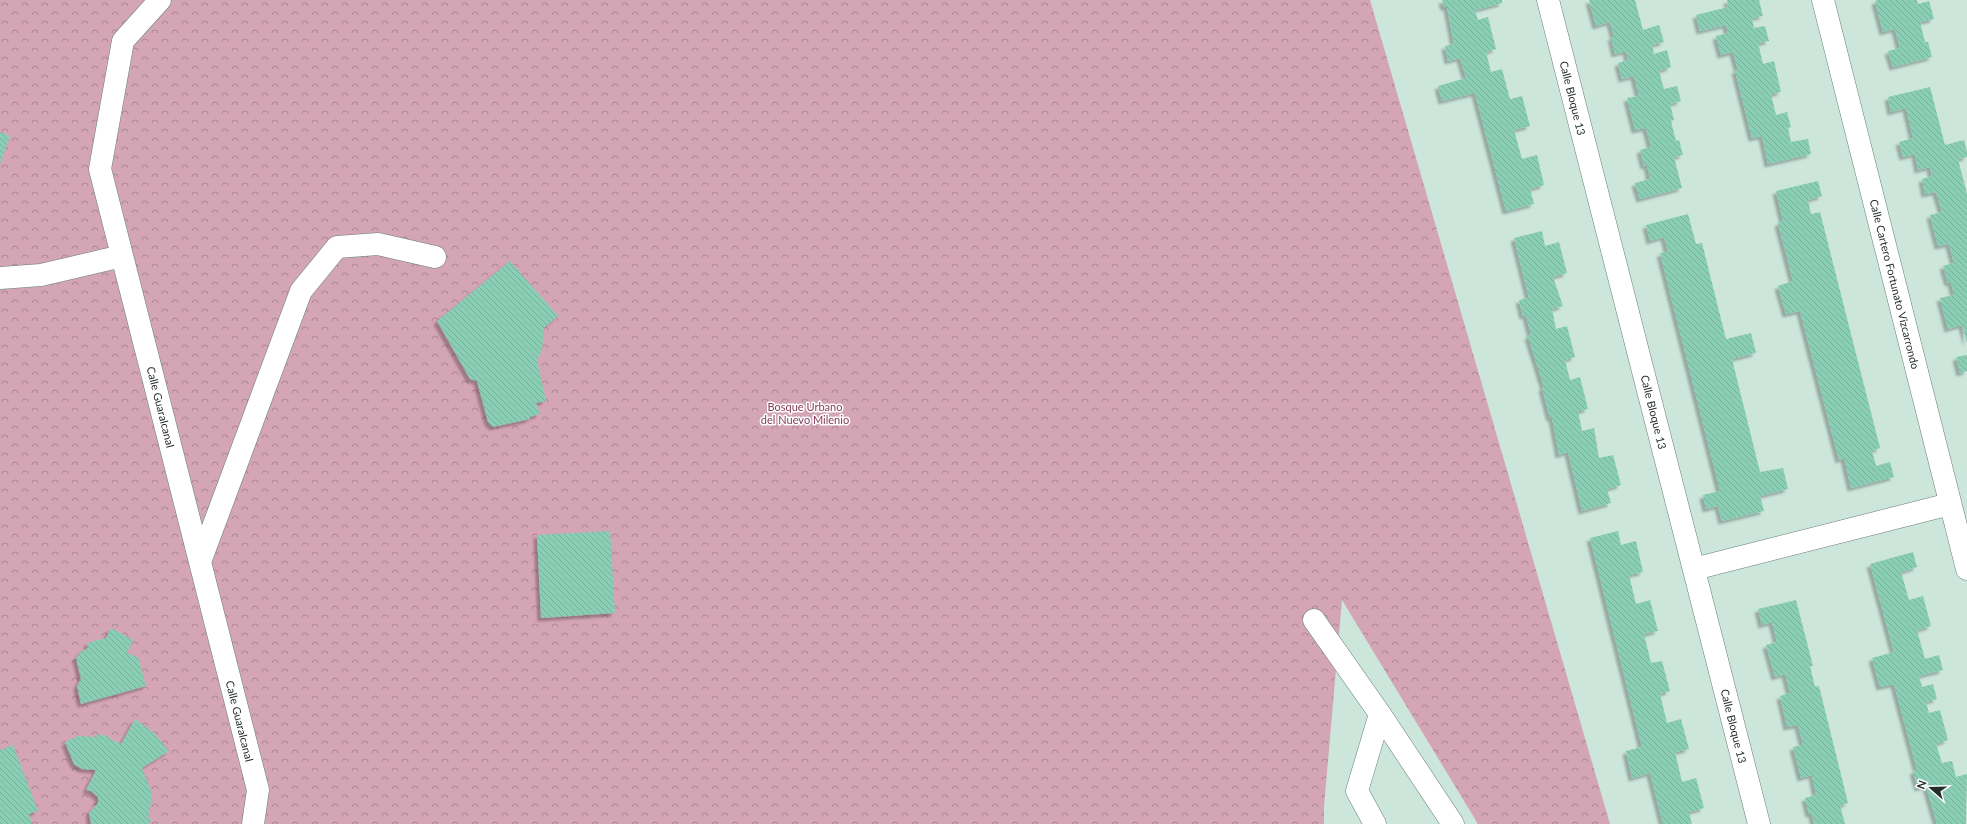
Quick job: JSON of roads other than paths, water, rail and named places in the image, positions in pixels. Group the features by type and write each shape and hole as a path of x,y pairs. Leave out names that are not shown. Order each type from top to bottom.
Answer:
{"street":[{"name":"Calle Guaralcanal","path":"160,0 123,41 100,169 258,790 252,824"},
{"name":"Calle Bloque 13","path":"1548,0 1760,824"},
{"name":"Calle Cartero Fortunato Vizcarrondo","path":"1823,0 1967,569"},
{"path":"200,562 301,291 337,246 378,244 435,257"},
{"path":"0,278 41,274 122,256"},
{"path":"1694,569 1950,504"},
{"path":"1314,620 1380,714 1453,824"},
{"path":"1375,824 1357,791 1380,714"}],"park label":[{"name":"Bosque Urbano del Nuevo Milenio","path":"805,412"}]}
